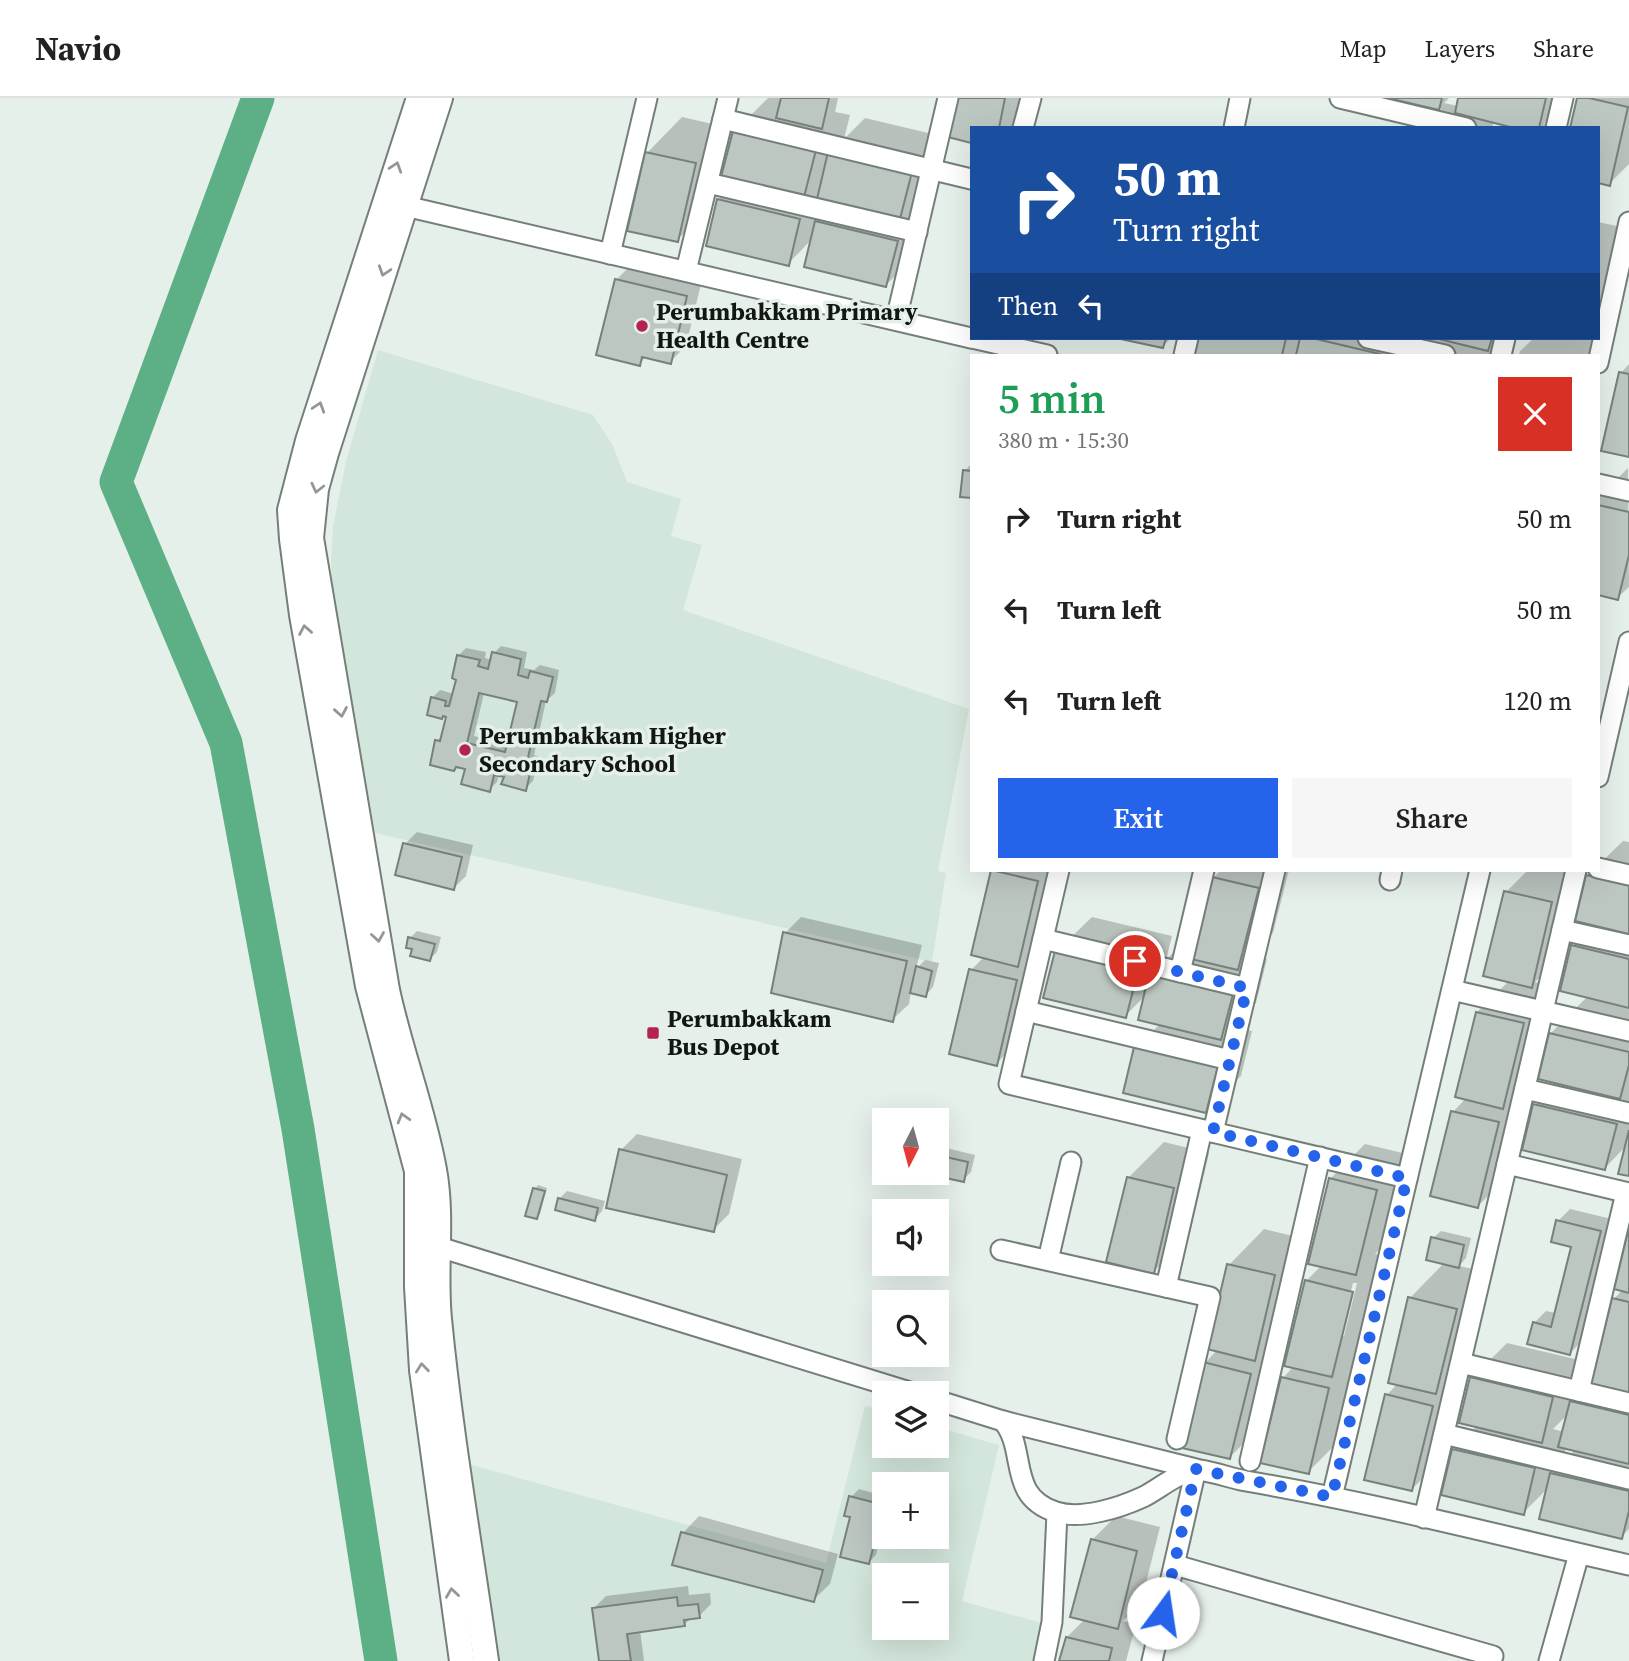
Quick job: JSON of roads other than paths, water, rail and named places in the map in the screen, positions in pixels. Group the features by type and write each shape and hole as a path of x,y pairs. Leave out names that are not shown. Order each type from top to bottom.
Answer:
{"street":[{"path":"419,98 395,203 316,489 311,538 387,990 398,1041 425,1130 434,1172 438,1216 416,1287 422,1370 462,1661"},
{"path":"395,203 440,98"},
{"path":"610,254 647,98"},
{"path":"686,271 728,98"},
{"path":"896,320 948,98"},
{"path":"1024,126 1031,98"},
{"path":"1234,126 1240,98"},
{"path":"1340,98 1458,126"},
{"path":"1556,126 1563,98"},
{"path":"723,119 970,179"},
{"path":"708,183 917,232"},
{"path":"395,203 970,338"},
{"path":"1600,354 1629,222"},
{"path":"981,340 1043,354"},
{"path":"1377,340 1441,354"},
{"path":"1600,484 1629,491"},
{"path":"1600,769 1628,653"},
{"path":"1600,868 1629,874"},
{"path":"1059,872 1009,1084 1407,1178"},
{"path":"1180,972 1204,872"},
{"path":"1166,1287 1230,1060 1275,872"},
{"path":"1332,1497 1480,872"},
{"path":"1424,1518 1576,872"},
{"path":"1562,930 1629,945"},
{"path":"1043,939 1247,988"},
{"path":"1452,990 1629,1031"},
{"path":"1026,1011 1230,1060"},
{"path":"1525,1089 1629,1113"},
{"path":"1250,1461 1320,1157"},
{"path":"1048,1260 1071,1162"},
{"path":"1507,1164 1628,1193 1579,1391"},
{"path":"428,1244 874,1381"},
{"path":"428,1244 486,1661"},
{"path":"1001,1250 1210,1297 1177,1439"},
{"path":"1461,1363 1629,1403"},
{"path":"949,1404 1003,1421 1196,1469 1332,1497 1629,1565"},
{"path":"1003,1421 1010,1429 1019,1471 1027,1491 1040,1506 1057,1513 1076,1515 1104,1510 1143,1497 1196,1469"},
{"path":"1444,1434 1629,1479"},
{"path":"1152,1661 1196,1469"},
{"path":"1044,1661 1052,1622 1057,1513"},
{"path":"1549,1661 1578,1553"},
{"path":"1175,1565 1493,1656"}],"waterway":[{"path":"258,98 116,482 226,743 298,1129 381,1661"}],"place":[{"name":"Perumbakkam Primary Health Centre","path":"642,326"},
{"name":"Perumbakkam Higher Secondary School","path":"465,750"},
{"name":"Perumbakkam Bus Depot","path":"653,1033"}]}
